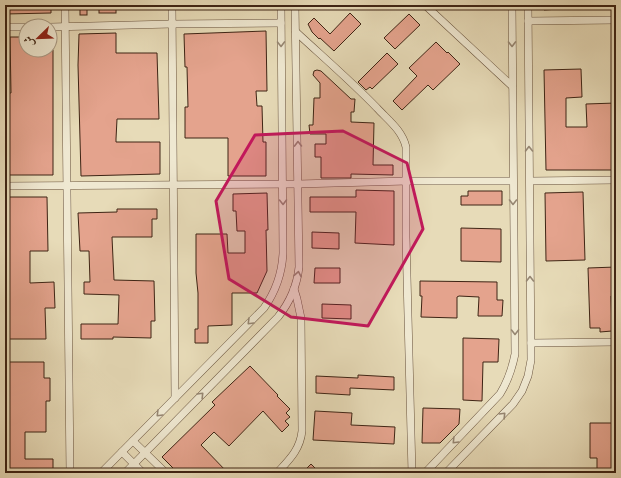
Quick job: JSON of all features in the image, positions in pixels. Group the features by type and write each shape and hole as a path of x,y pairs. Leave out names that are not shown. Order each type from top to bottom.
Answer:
{"street":[{"path":"65,5 70,473"},
{"path":"172,5 175,398"},
{"path":"101,473 264,308 273,294 283,262 280,5"},
{"path":"125,473 278,317 287,304 294,289 299,267 295,5"},
{"path":"425,5 512,86"},
{"path":"425,473 500,394 507,382 515,354 512,5"},
{"path":"446,473 513,404 522,391 528,376 531,360 528,5"},
{"path":"528,21 616,20"},
{"path":"58,27 281,23"},
{"path":"5,27 18,27"},
{"path":"296,32 357,87 401,134 406,146 406,237 412,473"},
{"path":"530,181 616,180"},
{"path":"5,186 298,184 407,181 513,182"},
{"path":"277,473 295,452 300,442 302,431 301,318 298,299 294,289"},
{"path":"531,343 616,342"},
{"path":"133,441 166,473"},
{"path":"122,452 143,473"}],"highlighted area":[{"path":"343,131 407,163 423,229 368,326 291,317 229,279 216,201 255,135"}],"building":[{"path":"5,5 51,5 51,13 5,14"},
{"path":"80,5 87,5 87,15 80,15"},
{"path":"99,5 116,5 116,13 99,13"},
{"path":"544,5 559,5 559,9 544,10"},
{"path":"350,13 361,24 334,51 312,32 308,24 314,18 330,34"},
{"path":"409,14 420,25 395,49 384,38"},
{"path":"266,31 267,91 256,91 257,106 262,106 263,142 266,142 266,176 228,176 228,138 185,138 185,107 188,107 184,34"},
{"path":"116,33 116,53 157,53 159,119 117,119 116,142 160,142 160,174 81,176 78,65 79,34"},
{"path":"10,37 18,37 18,58 53,58 53,175 5,175 5,93 11,93"},
{"path":"436,42 460,64 433,90 428,85 402,110 393,101 417,76 409,68"},
{"path":"387,53 398,64 372,89 370,87 366,90 358,82"},
{"path":"581,69 582,97 566,98 566,127 587,127 586,104 616,103 616,170 546,170 544,70"},
{"path":"314,71 321,71 351,99 355,99 354,112 351,112 351,122 374,123 373,165 393,165 393,175 351,174 351,178 321,178 321,157 315,157 315,144 326,144 326,134 310,134 309,125 313,125 314,98 320,98 320,83 313,75"},
{"path":"356,190 394,191 394,245 355,243 356,212 310,212 310,197 356,197"},
{"path":"468,191 502,191 502,205 461,205 461,196 468,196"},
{"path":"583,192 585,260 546,261 545,193"},
{"path":"267,193 267,271 257,293 232,293 232,325 208,326 208,343 195,343 195,329 198,329 196,234 227,234 228,253 245,253 245,231 237,231 236,211 233,211 233,194"},
{"path":"5,197 47,197 48,251 30,251 30,283 54,282 55,308 45,308 46,339 5,339"},
{"path":"117,209 157,209 157,219 152,219 152,237 112,237 114,280 154,281 155,321 151,321 151,338 113,337 113,339 81,339 81,324 118,324 119,295 84,294 84,282 90,282 89,251 80,251 78,213 117,212"},
{"path":"461,228 501,229 501,262 461,261"},
{"path":"312,232 339,233 339,249 312,248"},
{"path":"616,267 616,296 611,296 612,331 600,332 600,328 590,328 588,268"},
{"path":"315,268 340,268 340,283 314,283"},
{"path":"420,281 497,282 497,300 503,300 502,316 478,316 479,297 459,296 457,297 457,318 421,317 422,296 420,296"},
{"path":"322,304 351,305 351,319 322,318"},
{"path":"463,338 499,339 498,362 483,362 482,401 463,400"},
{"path":"9,362 44,362 44,378 50,378 50,401 46,401 46,432 25,432 25,459 53,459 53,473 5,473 5,378 9,378"},
{"path":"250,366 290,409 286,413 290,417 285,421 289,425 282,432 263,411 229,446 214,432 201,445 228,473 208,473 205,471 203,473 178,473 162,457 215,405 212,402"},
{"path":"358,375 394,377 394,390 350,388 350,395 316,393 316,376 358,378"},
{"path":"423,408 460,409 459,424 440,443 422,443"},
{"path":"315,411 352,413 351,425 395,427 394,444 313,440"},
{"path":"590,423 616,423 616,473 597,473 597,458 590,458"},
{"path":"311,464 320,473 302,473"}]}
